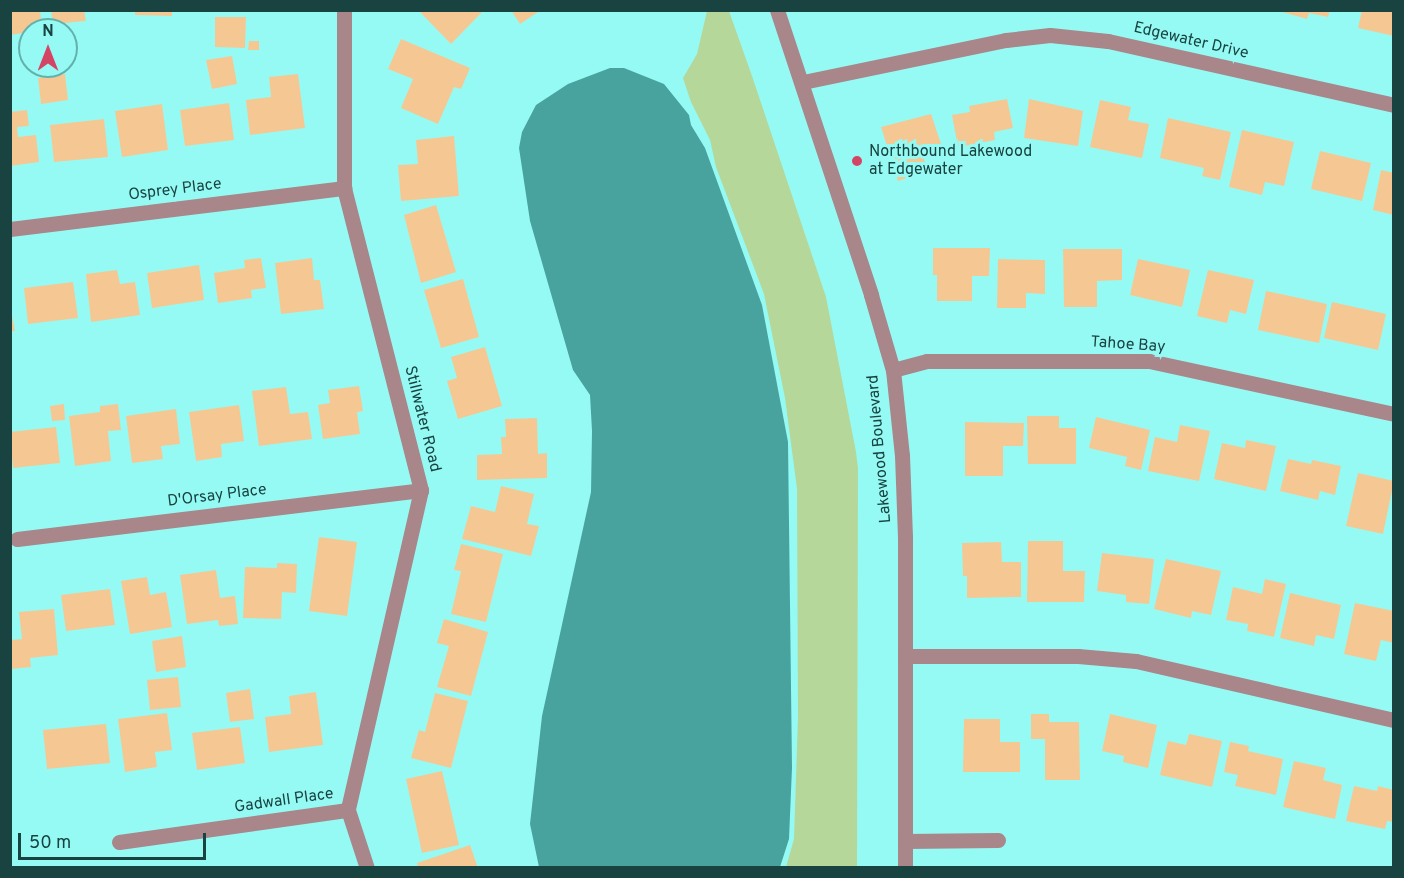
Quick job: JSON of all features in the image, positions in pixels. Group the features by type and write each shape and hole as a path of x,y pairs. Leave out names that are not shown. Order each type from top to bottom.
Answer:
{"street":[{"name":"Stillwater Road","path":"344,10 344,188 421,490 348,810"},
{"name":"Lakewood Boulevard","path":"777,10 803,82 872,295 893,370 902,455 905,656 904,867"},
{"name":"Edgewater Drive","path":"803,82 1006,40 1050,35 1108,41 1394,105"},
{"name":"Osprey Place","path":"10,229 344,188"},
{"name":"Tahoe Bay","path":"893,370 927,361 1149,361 1394,414"},
{"name":"D'Orsay Place","path":"17,538 421,490"},
{"path":"905,656 1078,656 1136,661 1394,720"},
{"path":"348,810 367,867"},
{"name":"Gadwall Place","path":"119,842 348,810"},
{"path":"905,841 998,840"}],"green space":[{"path":"707,11 729,11 752,76 826,297 856,452 858,468 857,867 786,867 794,839 798,717 797,489 785,398 764,294 716,167 710,140 691,102 683,78 697,54"}],"water":[{"path":"610,68 624,68 664,84 689,115 691,125 705,148 762,305 788,442 792,768 789,839 780,867 539,867 530,824 542,716 591,492 592,431 590,395 573,370 530,221 519,148 522,132 536,105 568,84"}],"building":[{"path":"10,10 40,10 41,18 18,18 18,34 10,35"},
{"path":"51,10 84,10 86,21 78,22 78,18 52,18"},
{"path":"135,10 172,10 172,16 135,15"},
{"path":"418,10 484,10 451,44"},
{"path":"511,10 541,10 520,24"},
{"path":"1275,10 1330,10 1328,17 1309,13 1307,19"},
{"path":"1362,10 1394,10 1394,36 1358,28"},
{"path":"215,17 246,17 245,48 215,47"},
{"path":"401,39 470,68 461,89 454,87 438,124 401,108 413,79 388,69"},
{"path":"249,41 259,41 259,50 248,50"},
{"path":"232,56 237,84 212,89 206,60"},
{"path":"298,74 305,128 250,135 246,100 271,97 269,77"},
{"path":"38,78 65,78 68,100 41,104"},
{"path":"1007,99 1013,128 994,132 995,140 958,147 952,115 970,112 969,106"},
{"path":"1029,99 1083,111 1078,146 1024,138"},
{"path":"1100,100 1131,107 1128,120 1149,124 1142,158 1090,147"},
{"path":"229,103 234,140 185,146 180,110"},
{"path":"162,104 168,150 122,157 115,111"},
{"path":"27,110 29,126 17,127 18,137 36,135 39,162 10,166 10,112"},
{"path":"931,114 941,144 921,150 928,171 898,181 881,127"},
{"path":"1168,118 1231,132 1220,180 1202,176 1204,168 1160,158"},
{"path":"104,119 108,157 54,162 50,125"},
{"path":"1242,130 1294,142 1284,186 1265,182 1262,195 1229,187"},
{"path":"454,136 459,196 401,201 398,165 418,164 416,140"},
{"path":"1320,151 1371,163 1362,201 1311,189"},
{"path":"1381,170 1394,173 1394,215 1373,210"},
{"path":"436,205 456,272 421,283 404,215"},
{"path":"933,248 990,248 989,276 972,276 972,301 937,301 937,275 933,275"},
{"path":"1063,249 1122,249 1122,280 1097,281 1097,307 1064,307"},
{"path":"261,258 266,288 251,290 252,298 218,303 214,273 245,268 244,260"},
{"path":"312,258 314,280 320,280 324,309 281,314 275,263"},
{"path":"998,259 1045,260 1045,294 1026,293 1026,308 997,308"},
{"path":"1138,259 1190,270 1182,307 1130,295"},
{"path":"199,265 204,300 152,308 147,273"},
{"path":"117,270 120,284 135,282 140,315 91,322 86,274"},
{"path":"1208,270 1254,280 1246,314 1230,310 1227,323 1197,316"},
{"path":"463,279 479,337 441,348 424,290"},
{"path":"73,282 78,318 28,324 24,288"},
{"path":"1266,291 1327,304 1319,343 1258,330"},
{"path":"1332,302 1386,314 1378,350 1324,338"},
{"path":"10,306 15,331 10,331"},
{"path":"485,347 502,406 458,419 447,381 457,378 451,357"},
{"path":"359,386 363,411 357,412 360,434 323,439 318,405 330,403 328,390"},
{"path":"286,387 290,414 308,412 312,439 259,446 252,391"},
{"path":"64,404 65,420 52,421 50,406"},
{"path":"118,404 121,430 108,431 111,461 75,466 69,416 100,412 100,406"},
{"path":"239,405 244,441 221,444 222,457 196,461 189,412"},
{"path":"176,409 180,444 161,446 163,459 132,463 126,416"},
{"path":"1027,416 1059,416 1059,428 1076,428 1076,464 1028,464"},
{"path":"1096,417 1150,430 1141,470 1125,466 1127,457 1089,448"},
{"path":"537,418 538,454 547,453 547,478 477,480 477,455 502,454 501,437 506,437 505,419"},
{"path":"965,422 1024,423 1023,446 1003,446 1003,476 965,476"},
{"path":"1180,425 1210,431 1199,481 1148,471 1155,437 1177,442"},
{"path":"56,427 60,463 13,468 10,432"},
{"path":"1246,440 1276,446 1266,491 1214,479 1222,443 1245,448"},
{"path":"1288,459 1311,464 1312,460 1341,466 1335,495 1320,491 1318,500 1280,491"},
{"path":"1358,473 1394,481 1383,534 1346,526"},
{"path":"501,486 534,494 527,524 539,526 531,556 462,539 471,506 495,512"},
{"path":"319,537 357,542 347,616 309,611"},
{"path":"1028,541 1063,541 1063,571 1085,571 1084,602 1027,602"},
{"path":"1001,542 1002,562 1021,562 1021,597 967,598 967,576 963,576 962,543"},
{"path":"461,544 503,554 486,622 451,614 461,571 454,570"},
{"path":"1102,553 1154,559 1149,604 1126,602 1126,595 1097,591"},
{"path":"1166,559 1221,571 1211,615 1192,611 1191,618 1154,609"},
{"path":"277,563 297,564 296,593 282,592 281,619 243,618 245,567 277,568"},
{"path":"216,570 220,598 235,596 238,624 219,626 218,620 187,624 180,575"},
{"path":"147,577 150,595 166,592 172,627 130,634 121,581"},
{"path":"1265,579 1286,584 1274,637 1247,631 1248,624 1226,620 1233,587 1262,594"},
{"path":"110,589 115,625 66,631 61,595"},
{"path":"1290,593 1341,605 1334,639 1316,635 1314,646 1280,638"},
{"path":"1355,603 1394,611 1394,643 1381,640 1376,661 1344,654"},
{"path":"54,609 58,655 30,658 31,667 11,669 10,640 22,639 19,612"},
{"path":"444,619 488,632 471,696 437,687 449,646 437,643"},
{"path":"182,636 186,667 156,672 152,641"},
{"path":"178,677 181,707 150,710 147,680"},
{"path":"250,689 254,719 230,722 226,693"},
{"path":"316,692 323,745 269,752 265,717 291,714 289,696"},
{"path":"435,693 468,701 451,768 411,758 419,730 425,732"},
{"path":"167,713 172,750 155,752 157,767 125,772 118,719"},
{"path":"1031,714 1049,714 1049,722 1079,722 1080,780 1045,780 1045,739 1031,739"},
{"path":"1110,714 1157,725 1148,768 1123,762 1124,756 1102,751"},
{"path":"964,719 1000,719 1000,742 1020,742 1020,772 963,772"},
{"path":"106,724 110,763 47,769 43,730"},
{"path":"240,727 245,763 197,770 192,733"},
{"path":"1189,734 1222,741 1212,787 1160,775 1168,741 1186,745"},
{"path":"1230,742 1249,746 1248,751 1283,759 1276,795 1235,786 1238,775 1224,772"},
{"path":"1294,761 1326,768 1323,780 1342,785 1335,819 1283,807"},
{"path":"442,771 459,845 422,853 406,779"},
{"path":"1354,786 1377,791 1378,786 1394,790 1394,822 1387,821 1385,829 1346,821"},
{"path":"470,845 478,868 418,868 417,863"}],"place":[{"name":"Northbound Lakewood at Edgewater","path":"857,161"}]}
